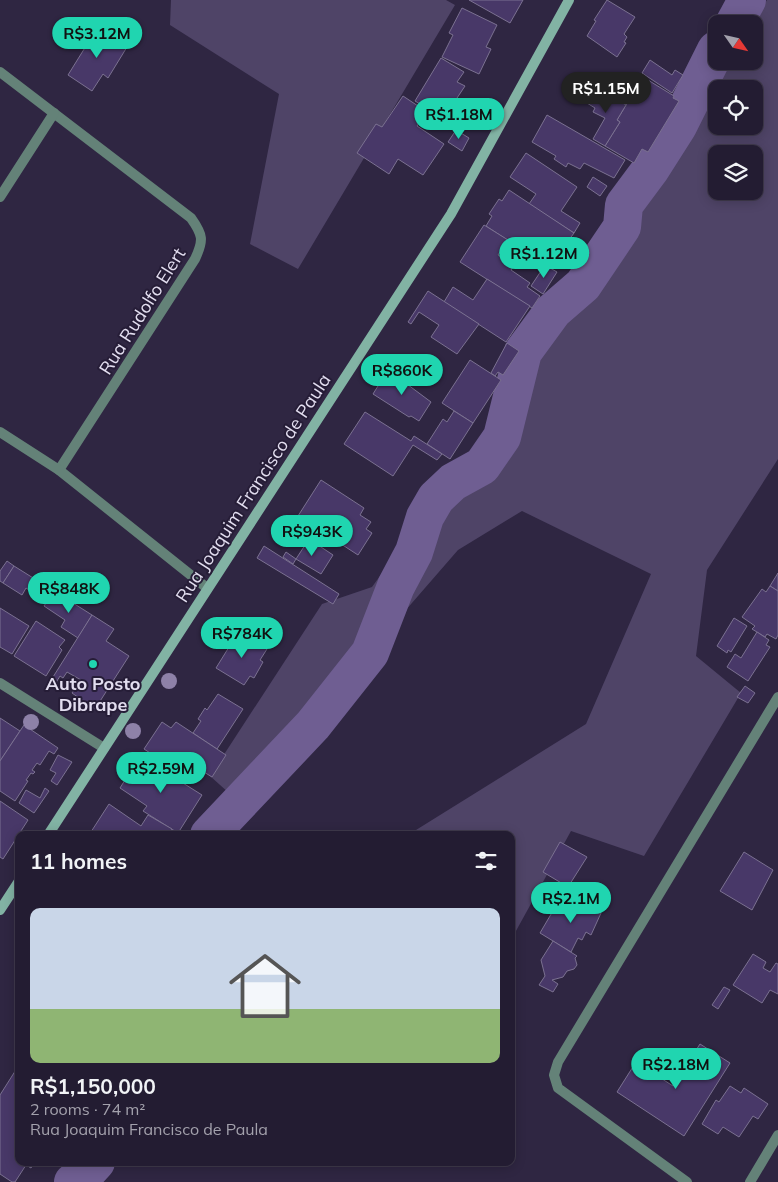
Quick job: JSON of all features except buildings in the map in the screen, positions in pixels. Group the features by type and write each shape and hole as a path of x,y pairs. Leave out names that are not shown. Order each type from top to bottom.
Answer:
{"main road":[{"name":"Rua Joaquim Francisco de Paula","path":"51,831 451,214 569,0"},
{"path":"0,910 15,887"}],"street":[{"name":"Rua Rudolfo Elert","path":"0,72 191,218 201,232 201,246 195,259 59,470"},
{"path":"0,197 54,114"},
{"path":"0,432 59,470 207,588"},
{"path":"0,682 104,748"},
{"path":"687,1182 558,1088 554,1075 558,1062 778,697"},
{"path":"750,1182 778,1135"}],"shaded area":[{"path":"171,0 446,0 455,5 298,269 250,244 279,94 170,25"},
{"path":"767,0 778,0 778,459 707,570 696,656 741,693 644,856 571,831 515,933 515,831 416,830 586,724 651,574 522,511 458,550 239,802 210,776 322,604 372,587 475,445 708,90 708,135 763,135 763,80 715,80 721,70 763,70 763,15 757,15"}],"waterway":[{"path":"739,15 747,0"},
{"path":"213,831 313,725 370,653 396,586 414,552 425,517 436,498 453,482 482,466 502,437 523,352 553,311 583,285 622,227 624,205 650,170 678,126 708,66"},
{"path":"73,1182 92,1166"}],"place":[{"name":"Auto Posto Dibrape","path":"93,664"}]}
